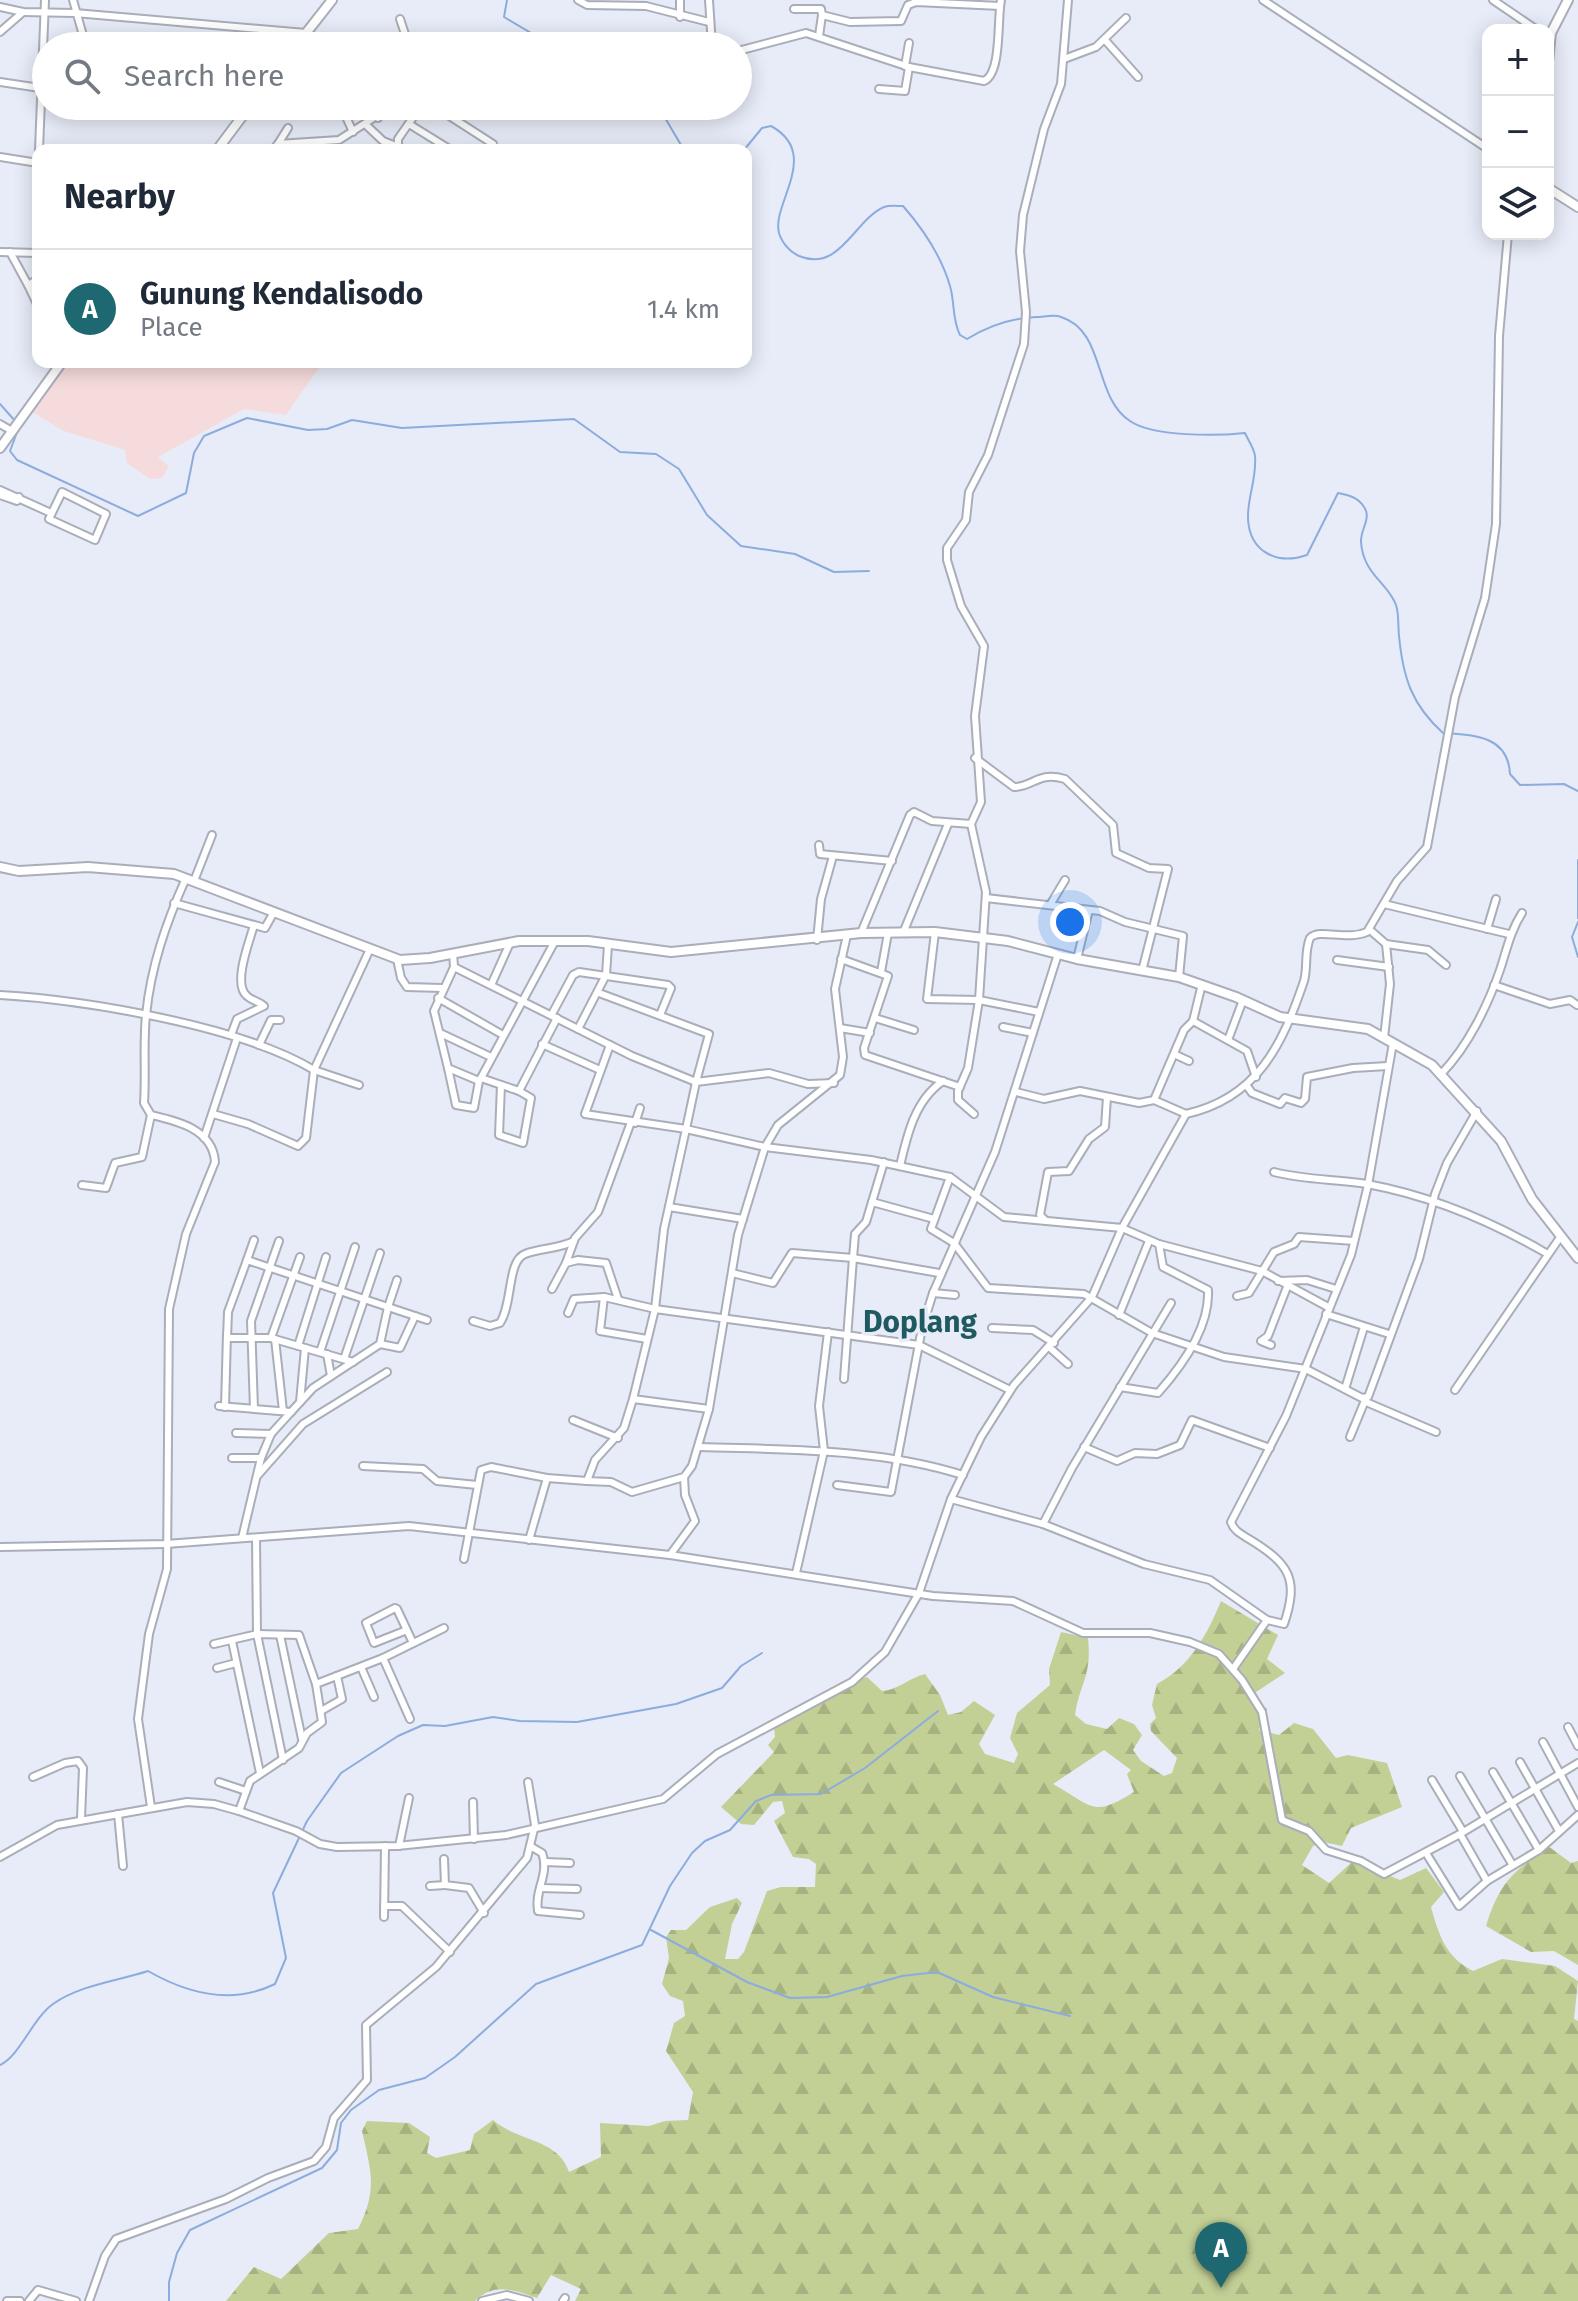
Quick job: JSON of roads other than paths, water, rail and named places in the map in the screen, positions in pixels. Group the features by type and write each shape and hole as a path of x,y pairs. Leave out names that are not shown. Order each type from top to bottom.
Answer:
{"street":[{"path":"43,32 45,0"},
{"path":"73,0 81,32"},
{"path":"307,32 332,0"},
{"path":"578,0 582,5 644,3 680,17 709,22"},
{"path":"680,0 680,17"},
{"path":"709,0 710,32"},
{"path":"974,1114 958,1100 968,1068 979,1000 986,898 985,875 971,824 981,802 975,758 975,716 984,646 961,606 947,560 947,548 967,516 969,492 988,455 1014,379 1026,322 1020,251 1023,215 1044,129 1061,84 1068,0"},
{"path":"1263,0 1482,145"},
{"path":"1493,0 1528,24"},
{"path":"1554,24 1568,0"},
{"path":"752,47 798,34 819,36 907,67 979,81 989,79 996,66 1001,3 924,1 908,5 903,18 897,22 850,22 822,15"},
{"path":"0,7 23,12 75,13 294,32"},
{"path":"794,9 821,9 819,36"},
{"path":"0,32 23,12"},
{"path":"1064,59 1105,40 1126,18"},
{"path":"400,19 404,32"},
{"path":"1105,40 1138,77"},
{"path":"879,89 906,90 909,43"},
{"path":"0,82 32,87"},
{"path":"39,120 39,144"},
{"path":"222,144 240,120"},
{"path":"347,120 353,132"},
{"path":"302,144 339,140 374,120"},
{"path":"399,144 412,120"},
{"path":"456,120 493,144"},
{"path":"365,124 389,144"},
{"path":"409,124 441,144"},
{"path":"277,144 288,128"},
{"path":"0,157 32,162"},
{"path":"1554,192 1578,207"},
{"path":"1016,1092 1044,1099 1080,1091 1139,1103 1154,1100 1186,1114 1213,1107 1247,1086 1271,1058 1305,977 1307,942 1313,934 1346,938 1370,930 1397,881 1427,847 1459,680 1482,612 1496,524 1499,336 1507,240"},
{"path":"0,252 32,254"},
{"path":"10,252 32,293"},
{"path":"28,285 32,283"},
{"path":"0,448 58,368"},
{"path":"0,424 16,426"},
{"path":"0,492 19,497 51,513"},
{"path":"62,492 95,507 106,517 92,541 49,519 51,513 62,492"},
{"path":"975,758 1014,787 1023,787 1035,777 1065,779 1113,825 1116,853 1146,867 1168,869 1142,971"},
{"path":"861,933 910,815 918,813 948,824 971,824"},
{"path":"903,933 948,824"},
{"path":"82,1185 106,1188 115,1163 142,1157 151,1115 144,1103 146,1017 162,932 174,903 212,835"},
{"path":"819,845 818,853 892,861"},
{"path":"817,940 821,899 833,856"},
{"path":"0,867 19,871 88,867 159,872 190,879 397,959 511,942 555,941 671,952 817,940 861,933 935,932 981,937 1077,959 1179,977 1288,1018 1353,1025 1388,1040 1442,1073 1501,1141 1532,1199 1578,1258"},
{"path":"1050,905 1065,880"},
{"path":"986,898 1089,910 1183,936 1179,977"},
{"path":"1487,929 1496,899"},
{"path":"174,903 268,927 274,912"},
{"path":"1384,904 1509,934"},
{"path":"1077,959 1089,910"},
{"path":"1442,1073 1469,1036 1494,985 1509,934 1522,913"},
{"path":"204,1138 237,1019 264,1006 247,996 243,988 241,959 254,925"},
{"path":"1370,930 1386,944 1428,950 1446,965"},
{"path":"935,932 926,999 979,1000 1039,1012"},
{"path":"881,972 888,933"},
{"path":"670,1555 695,1521 685,1495 684,1477 700,1447 743,1219 765,1147 778,1125 834,1083 843,1066 835,989 847,935"},
{"path":"453,953 454,967 434,1011 456,1105 474,1108 480,1079 555,941"},
{"path":"492,983 511,942"},
{"path":"951,1499 1043,1524 1144,1564 1210,1580 1267,1620 1284,1624 1292,1584 1272,1555 1234,1530 1231,1522 1270,1448 1306,1369 1354,1241 1368,1185 1388,1066 1389,967 1386,944"},
{"path":"578,1029 606,975 608,945"},
{"path":"213,1114 248,1124 298,1146 306,1138 314,1070 370,949"},
{"path":"837,1485 889,1493 919,1345 939,1273 975,1196 1016,1092 1058,954"},
{"path":"397,959 401,978 407,987 442,988"},
{"path":"841,959 888,977 864,1051 866,1056 960,1087"},
{"path":"1337,960 1389,967"},
{"path":"454,967 492,983 610,1045 696,1082 769,1073 808,1084 834,1083"},
{"path":"519,1091 575,974 606,975 669,986 660,1015"},
{"path":"1154,1100 1176,1055 1184,1030 1193,1021 1202,984"},
{"path":"1494,985 1546,1003 1570,1000 1577,1005"},
{"path":"587,1481 595,1460 618,1438 633,1399 655,1309 669,1207 709,1034 599,993"},
{"path":"0,995 146,1017 234,1036 314,1070 359,1085"},
{"path":"438,998 503,1035"},
{"path":"1228,1040 1243,1000"},
{"path":"875,1018 914,1030"},
{"path":"259,1045 271,1020 280,1020"},
{"path":"1193,1021 1247,1051 1256,1077"},
{"path":"1003,1027 1033,1033"},
{"path":"840,1028 870,1033"},
{"path":"439,1033 491,1057"},
{"path":"542,1044 600,1070"},
{"path":"610,1045 585,1114 686,1129 765,1147 884,1162 950,1177 1004,1217 1122,1228 1149,1241 1262,1271 1327,1311 1389,1334"},
{"path":"1176,1055 1189,1061"},
{"path":"1247,1086 1252,1093 1280,1104 1285,1098 1301,1103 1305,1099 1307,1077 1353,1068 1388,1066"},
{"path":"448,1068 480,1079 501,1085 519,1091 531,1100 523,1143 499,1135 501,1085"},
{"path":"900,1166 916,1113 932,1090 943,1081"},
{"path":"1047,1222 1040,1215 1048,1172 1069,1171 1089,1139 1105,1127 1107,1097"},
{"path":"552,1289 574,1241 598,1212 640,1108"},
{"path":"1350,1437 1419,1259 1433,1200 1447,1163 1477,1111"},
{"path":"0,1857 50,1828 81,1819 203,1802 239,1811 296,1831 320,1844 337,1847 399,1846 506,1835 535,1825 619,1811 663,1799 717,1754 852,1682 871,1668 885,1652 919,1593 951,1499 1010,1390 1092,1297 1122,1228 1186,1114"},
{"path":"151,1115 186,1123 204,1138 215,1162 186,1234 169,1309 167,1569 149,1634 138,1719 151,1807"},
{"path":"844,1379 855,1234 866,1223 884,1162"},
{"path":"1274,1172 1368,1185 1433,1200 1491,1223 1546,1253"},
{"path":"950,1177 934,1219 933,1232 954,1243 988,1288 1092,1297 1154,1334 1191,1347 1306,1369 1436,1432"},
{"path":"872,1202 934,1219"},
{"path":"669,1207 743,1219"},
{"path":"1455,1390 1546,1253 1561,1236"},
{"path":"1237,1296 1249,1293 1274,1252 1294,1244 1299,1237 1354,1241"},
{"path":"227,1338 228,1312 254,1240"},
{"path":"254,1409 251,1321 279,1241"},
{"path":"473,1321 490,1326 500,1323 508,1310 512,1270 521,1256 574,1241"},
{"path":"1119,1315 1149,1241"},
{"path":"1120,1387 1158,1393 1191,1347 1205,1319 1209,1291 1163,1267 1159,1244"},
{"path":"331,1376 323,1353 355,1247"},
{"path":"344,1359 380,1253"},
{"path":"732,1273 773,1283 792,1253 853,1258 939,1273"},
{"path":"287,1412 273,1339 300,1257"},
{"path":"300,1402 302,1347 326,1257"},
{"path":"247,1260 427,1320"},
{"path":"566,1263 578,1260 606,1263 618,1299"},
{"path":"242,1538 261,1458 271,1434 287,1412 331,1376 380,1344 397,1280"},
{"path":"1278,1281 1307,1280 1336,1289"},
{"path":"1264,1363 1272,1343 1261,1341 1268,1336 1287,1287"},
{"path":"933,1293 955,1295"},
{"path":"568,1313 578,1297 604,1297 655,1309 919,1345 1010,1390"},
{"path":"604,1297 600,1331 647,1339"},
{"path":"1043,1524 1084,1447 1171,1303"},
{"path":"380,1344 400,1348 415,1316"},
{"path":"228,1322 222,1406 287,1412"},
{"path":"1345,1389 1364,1327"},
{"path":"992,1328 1033,1330 1052,1345 1068,1364"},
{"path":"796,1573 824,1451 819,1406 828,1332"},
{"path":"227,1338 273,1339 353,1362"},
{"path":"258,1475 303,1424 387,1372"},
{"path":"633,1399 709,1409"},
{"path":"573,1420 618,1438"},
{"path":"1084,1447 1117,1461 1135,1453 1157,1454 1180,1445 1192,1420 1270,1448"},
{"path":"236,1433 271,1434"},
{"path":"700,1447 824,1451 898,1458 963,1475"},
{"path":"232,1458 261,1458"},
{"path":"363,1466 429,1470 437,1481 477,1485"},
{"path":"464,1559 477,1485 481,1470 485,1468 547,1478 611,1482 632,1492 684,1477"},
{"path":"529,1540 547,1478"},
{"path":"0,1547 166,1544 409,1526 670,1555 919,1593 1013,1601 1083,1633 1136,1631 1190,1642 1219,1654 1262,1712 1282,1820 1309,1831 1326,1850 1361,1861 1384,1874 1426,1853 1578,1763"},
{"path":"256,1538 257,1634 283,1760"},
{"path":"407,1630 374,1643 366,1623 395,1608 407,1630 413,1643"},
{"path":"1233,1669 1267,1620"},
{"path":"316,1684 383,1658 444,1628"},
{"path":"214,1644 257,1634 301,1635 321,1711 322,1722 307,1733 303,1742 283,1760 250,1781 239,1811"},
{"path":"280,1635 303,1742"},
{"path":"232,1641 260,1773"},
{"path":"383,1658 410,1719"},
{"path":"217,1668 236,1663"},
{"path":"361,1667 374,1697"},
{"path":"321,1711 342,1699 337,1676"},
{"path":"1568,1727 1578,1746"},
{"path":"1543,1742 1578,1807"},
{"path":"33,1777 78,1761 83,1768 81,1819"},
{"path":"1520,1762 1559,1831"},
{"path":"1493,1772 1539,1850"},
{"path":"1460,1776 1512,1864"},
{"path":"1432,1780 1487,1881"},
{"path":"219,1782 246,1791"},
{"path":"89,2301 105,2256 116,2239 226,2199 268,2178 305,2167 323,2154 334,2118 367,2080 366,2025 450,1952 521,1866 535,1825 528,1782"},
{"path":"399,1846 409,1798"},
{"path":"473,1802 474,1839"},
{"path":"118,1814 123,1866"},
{"path":"1426,1853 1457,1906 1487,1881 1539,1850 1578,1815"},
{"path":"384,1917 385,1846"},
{"path":"530,1846 542,1853 545,1862 536,1897 539,1913 580,1915"},
{"path":"444,1859 445,1885"},
{"path":"545,1862 570,1863"},
{"path":"430,1886 469,1887 484,1913"},
{"path":"540,1888 577,1889"},
{"path":"384,1906 402,1906 450,1952"},
{"path":"29,2301 38,2290 76,2301"},
{"path":"482,2301 507,2295 529,2301"},
{"path":"7,2301 20,2301"}],"waterway":[{"path":"507,0 504,17 529,32"},
{"path":"666,120 680,144"},
{"path":"749,144 762,128 771,126 786,137 793,150 794,165 778,221 782,240 799,256 813,259 825,257 846,243 873,214 886,206 903,206 925,234 942,264 960,335 967,339 992,326 1018,319 1061,317 1086,336 1110,397 1130,421 1169,433 1245,433 1255,456 1248,511 1250,531 1267,554 1286,558 1307,555 1338,493 1359,501 1367,515 1361,538 1363,553 1396,605 1407,678 1417,701 1432,723 1443,733 1477,737 1496,744 1508,761 1510,774 1520,785 1564,784 1578,791"},
{"path":"0,404 16,422"},
{"path":"19,427 10,451 17,460 138,516 186,493 194,453 204,436 247,418 308,430 327,429 352,420 402,428 574,419 620,452 656,454 679,469 707,515 741,546 795,554 834,572 869,571"},
{"path":"1578,860 1578,918"},
{"path":"1578,922 1572,937 1578,957"},
{"path":"0,2065 14,2054 53,2004 99,1984 148,1971 179,1986 210,1994 243,1994 275,1984 286,1958 273,1893 307,1821 341,1773 398,1736 423,1725 445,1726 493,1717 577,1722 676,1704 722,1688 741,1666 762,1653"},
{"path":"169,2301 169,2282 177,2253 190,2230 322,2168 337,2150 341,2123 351,2110 379,2090 425,2078 455,2057 536,1984 642,1945 670,1886 692,1853 705,1841 730,1830 756,1801 771,1795 821,1794 865,1768 938,1711"},
{"path":"651,1930 747,1982 790,1998 827,1997 902,1976 937,1972 993,1997 1070,2016"}],"place":[{"name":"Gunung Kendalisodo","path":"1221,2288"}],"district":[{"name":"Doplang","path":"920,1322"}]}
